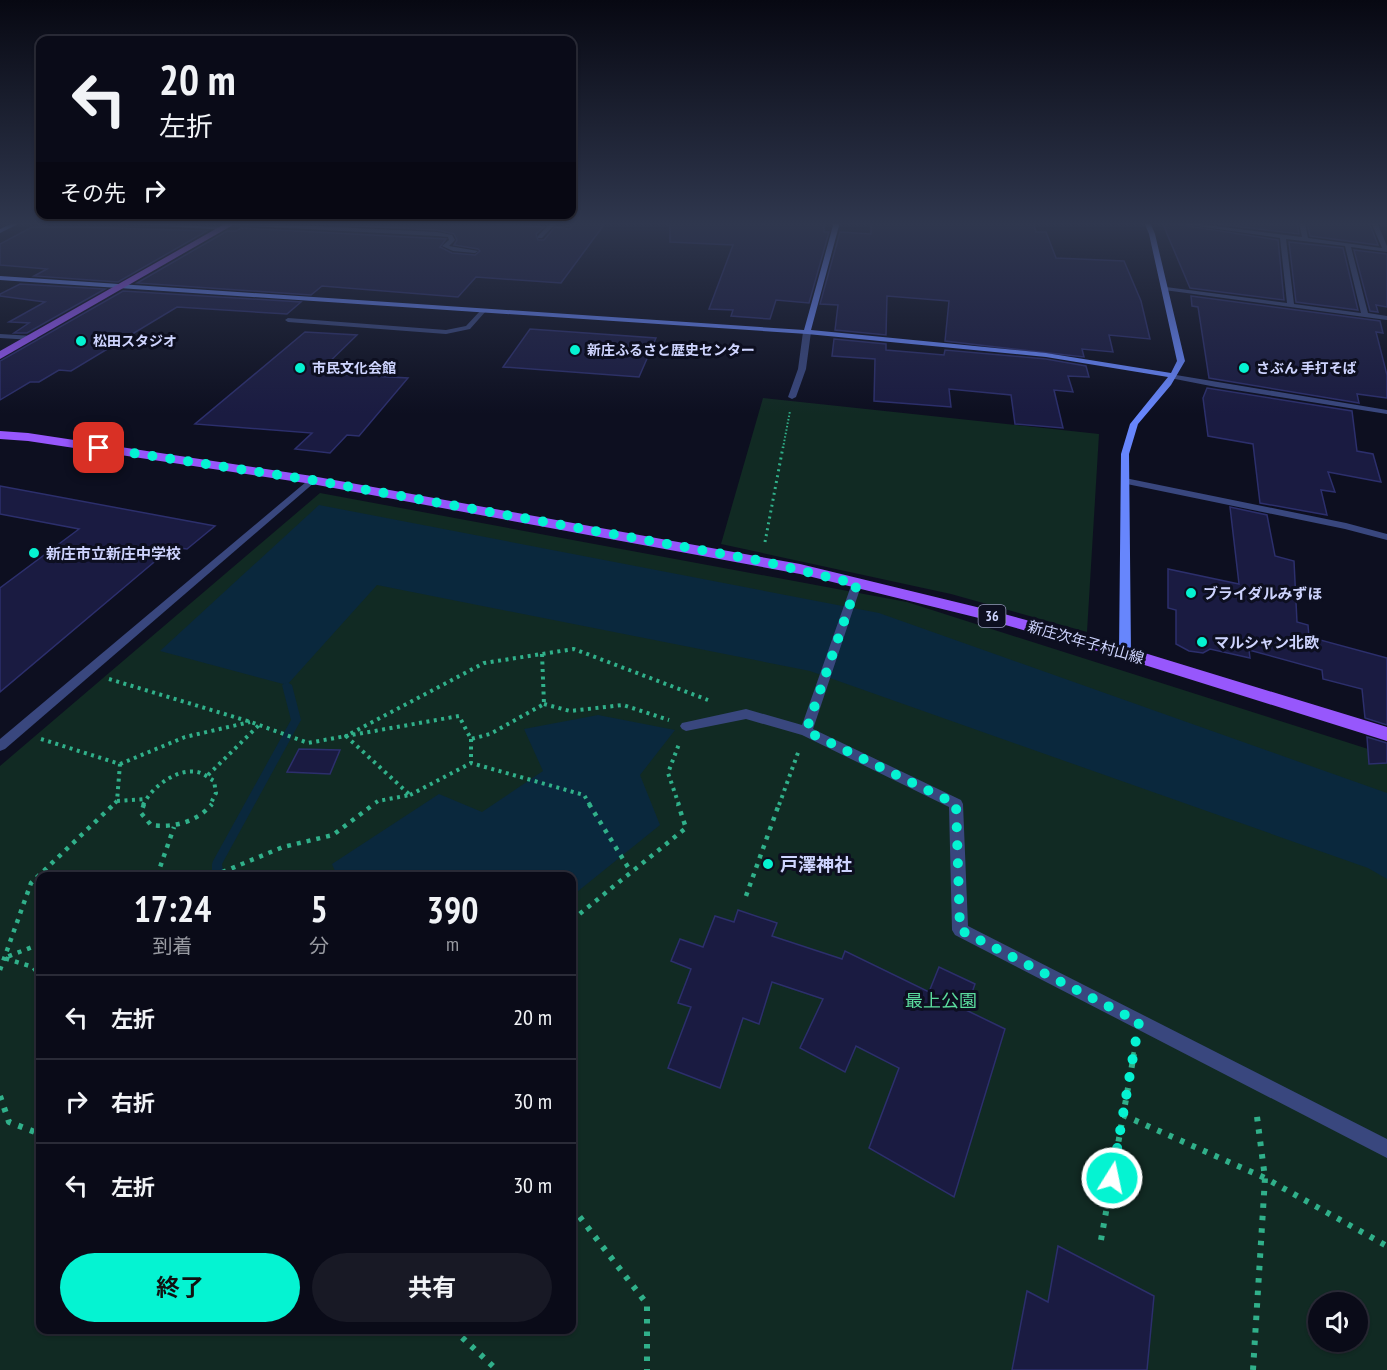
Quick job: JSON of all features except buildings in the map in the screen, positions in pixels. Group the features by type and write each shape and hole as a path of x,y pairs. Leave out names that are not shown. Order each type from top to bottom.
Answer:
{"main road":[{"path":"0,356 126,286"},
{"name":"新庄次年子村山線","path":"0,435 28,437 312,480 762,561 993,616 1125,653 1387,734"}],"street":[{"path":"126,286 807,332 1046,355 1387,412"},
{"path":"792,397 802,369 807,332 820,286"},
{"path":"1125,653 1125,454 1132,426 1138,416 1164,389 1180,361 1165,286"},
{"path":"1289,286 1291,305"},
{"path":"1358,286 1365,315"},
{"path":"1166,289 1387,318"},
{"path":"288,320 446,332 468,328 483,311"},
{"path":"0,336 33,338"},
{"path":"0,746 312,480"},
{"path":"1125,481 1346,526 1387,537"},
{"path":"806,731 857,584"},
{"path":"686,726 746,714 806,731 956,804 960,930 1387,1149"}],"path":[{"path":"762,561 792,397"},
{"path":"346,736 484,663 574,649 746,714"},
{"path":"542,654 544,704"},
{"path":"87,673 251,722 308,743 459,716 471,739 471,763"},
{"path":"471,739 490,734 544,704 570,711 623,705 686,726 668,773 686,828 576,917"},
{"path":"17,732 120,764 185,737 251,722"},
{"path":"208,775 259,725"},
{"path":"746,896 806,731"},
{"path":"346,736 410,795"},
{"path":"223,872 283,847 333,835 378,801 410,795 471,763 584,795 631,872"},
{"path":"117,801 120,764"},
{"path":"188,772 208,775 217,788 215,798 199,816 174,827 151,825 145,820 141,813 146,799 155,788 176,775 188,772"},
{"path":"43,872 117,801 146,799"},
{"path":"157,872 174,827"},
{"path":"0,970 31,883 36,878"},
{"path":"4,958 36,946"},
{"path":"4,958 33,967 36,971"},
{"path":"1101,1240 1139,1022"},
{"path":"1252,1080 1265,1178 1253,1370"},
{"path":"0,1096 9,1122 36,1132"},
{"path":"1124,1115 1265,1178 1387,1246"},
{"path":"576,1212 647,1304 647,1370"},
{"path":"458,1334 496,1370"}],"green space":[{"path":"763,398 1099,434 1087,632 951,594 721,544"},
{"name":"最上公園","path":"320,493 907,602 1387,755 1387,1370 0,1370 0,766"}],"water":[{"path":"319,505 879,613 1387,793 1387,879 1368,868 810,671 377,585 287,685 160,651"},
{"path":"598,715 675,730 640,775 660,825 576,893 576,872 335,872 332,864 439,794 482,812 543,771 524,729"}],"waterway":[{"path":"218,872 217,864 296,720 287,685"}],"place":[{"name":"松田スタジオ","path":"81,341"},
{"name":"新庄ふるさと歴史センター","path":"575,350"},
{"name":"市民文化会館","path":"300,368"},
{"name":"さぶん 手打そば","path":"1244,368"},
{"name":"新庄市立新庄中学校","path":"34,553"},
{"name":"ブライダルみずほ","path":"1191,593"},
{"name":"マルシャン北欧","path":"1202,642"},
{"name":"戸澤神社","path":"768,864"}],"route":[{"path":"99,448 312,480 762,561 857,584 806,731 956,804 960,930 1139,1022 1112,1178"}]}
